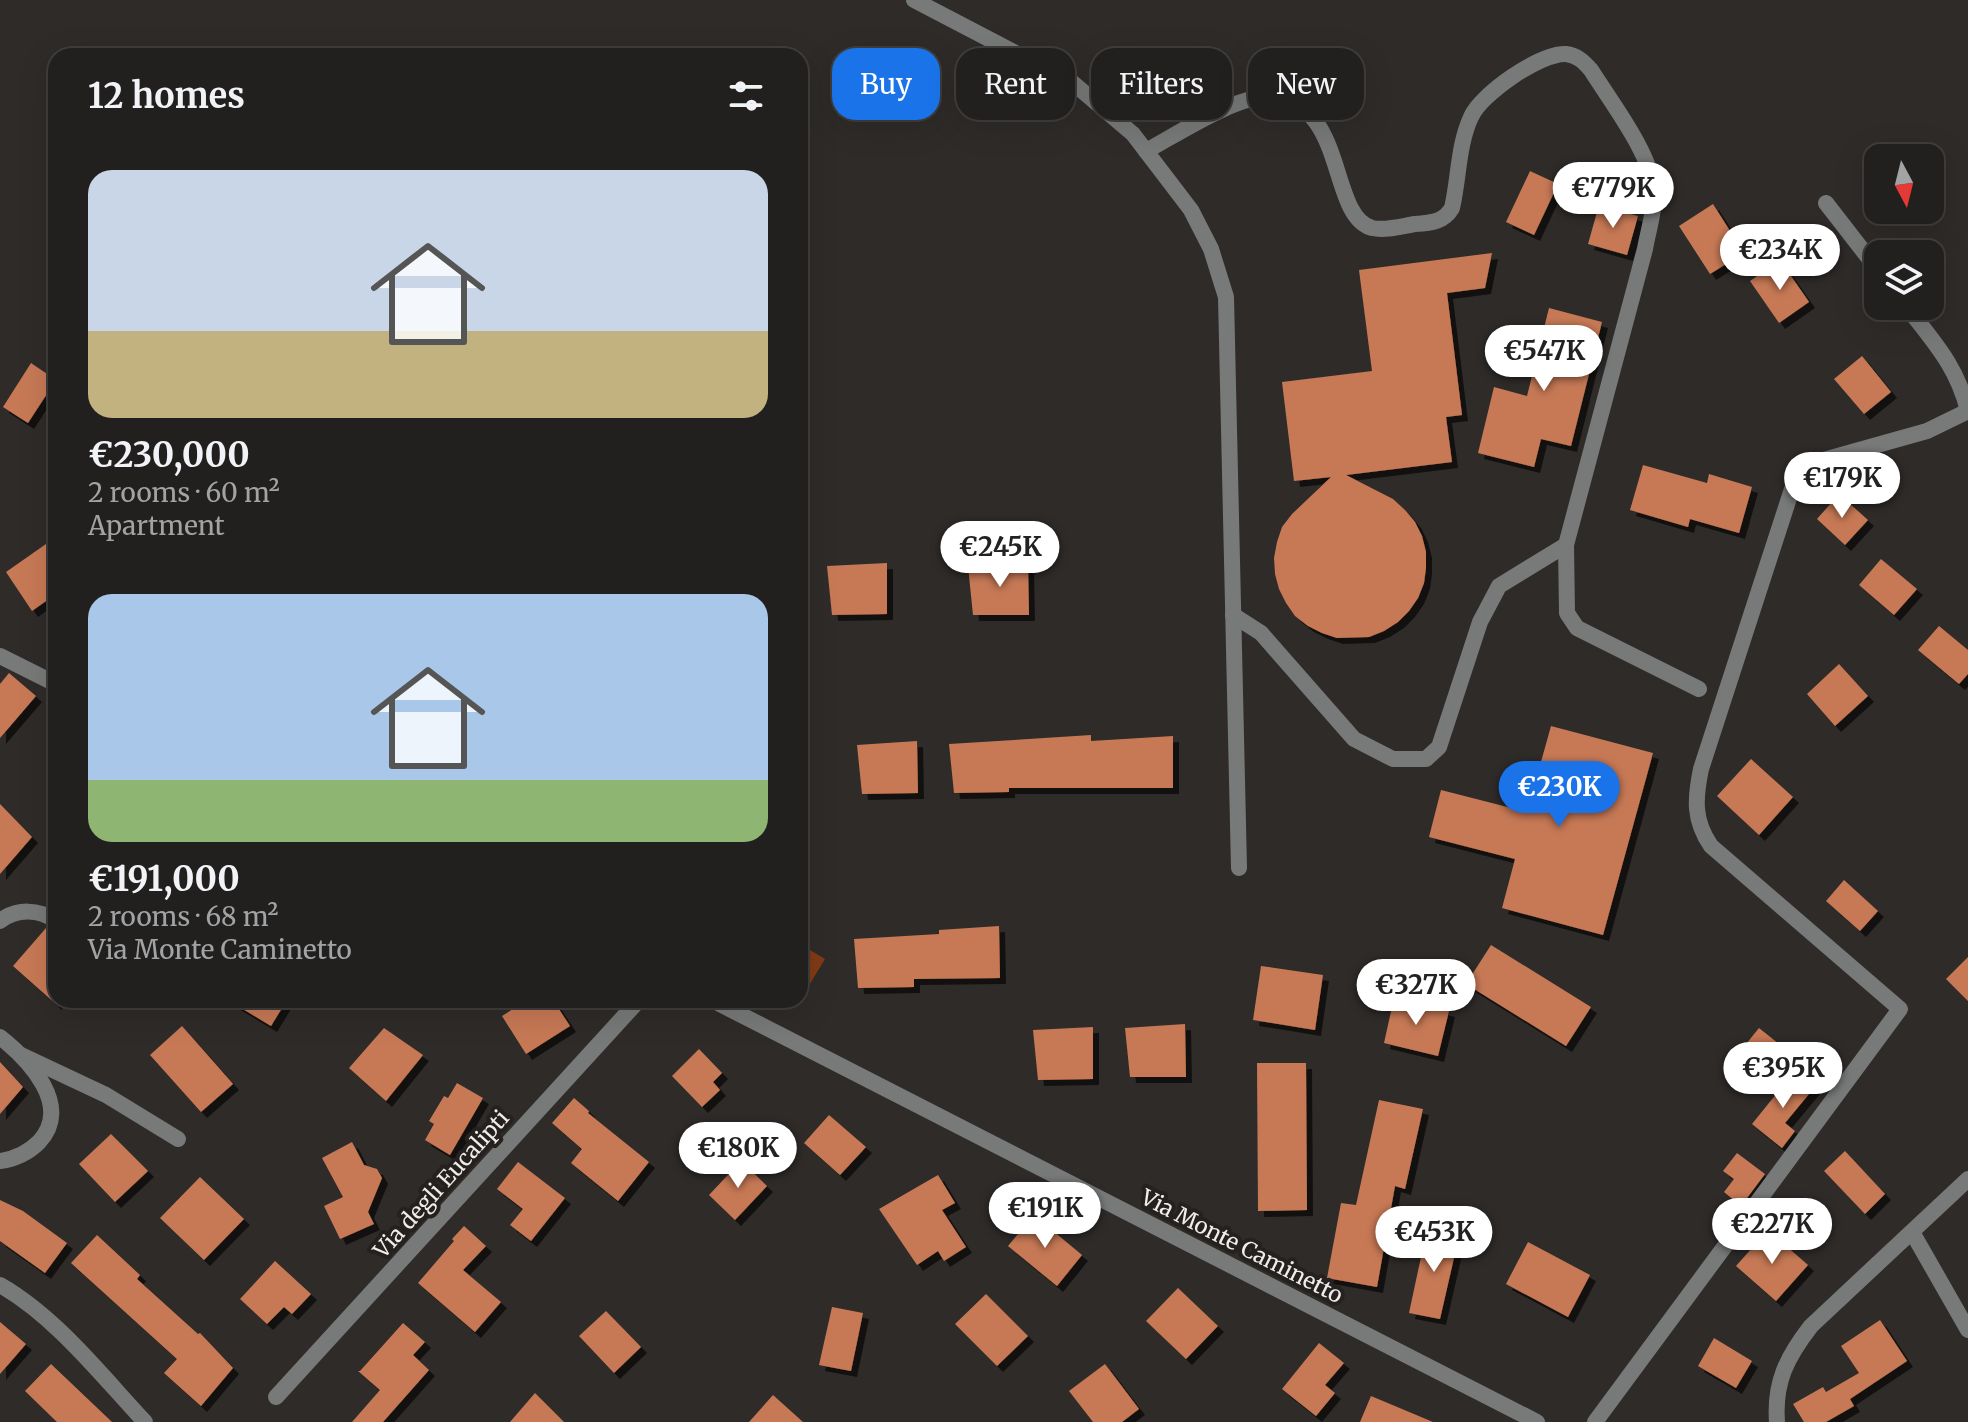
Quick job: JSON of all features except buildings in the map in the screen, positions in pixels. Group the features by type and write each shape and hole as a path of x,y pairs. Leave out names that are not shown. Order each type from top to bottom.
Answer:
{"street":[{"path":"917,2 1073,83 1133,134 1191,210 1211,249 1226,297 1239,868"},
{"path":"1146,151 1229,106 1253,98 1277,97 1303,109 1317,122 1353,212 1365,225 1380,229 1435,222 1449,214 1452,208 1464,138 1481,101 1499,86 1547,58 1567,54 1581,59 1591,70 1647,161 1653,180 1654,201 1645,249 1566,545 1567,613 1577,628 1699,689"},
{"path":"1826,203 1864,252"},
{"path":"1595,1422 1900,1009 1711,846 1697,815 1701,769 1799,475 1820,461 1927,431 1968,411 1949,361 1917,320"},
{"path":"1233,615 1261,633 1354,739 1393,759 1426,759 1439,747 1480,622 1499,586 1566,545"},
{"path":"0,656 48,680"},
{"path":"0,921 10,914 25,912 48,916"},
{"name":"Via degli Eucalipti","path":"276,1397 632,1008"},
{"name":"Via Monte Caminetto","path":"728,1008 1537,1422"},
{"path":"0,1037 21,1055 37,1075 52,1108 52,1122 44,1137 24,1154 0,1161"},
{"path":"21,1055 106,1095 178,1139"},
{"path":"1777,1422 1779,1382 1786,1364 1811,1326 1968,1179"},
{"path":"1912,1232 1968,1330"},
{"path":"0,1285 51,1323 145,1422"}],"shaded area":[{"path":"808,949 825,959 808,987"}]}
